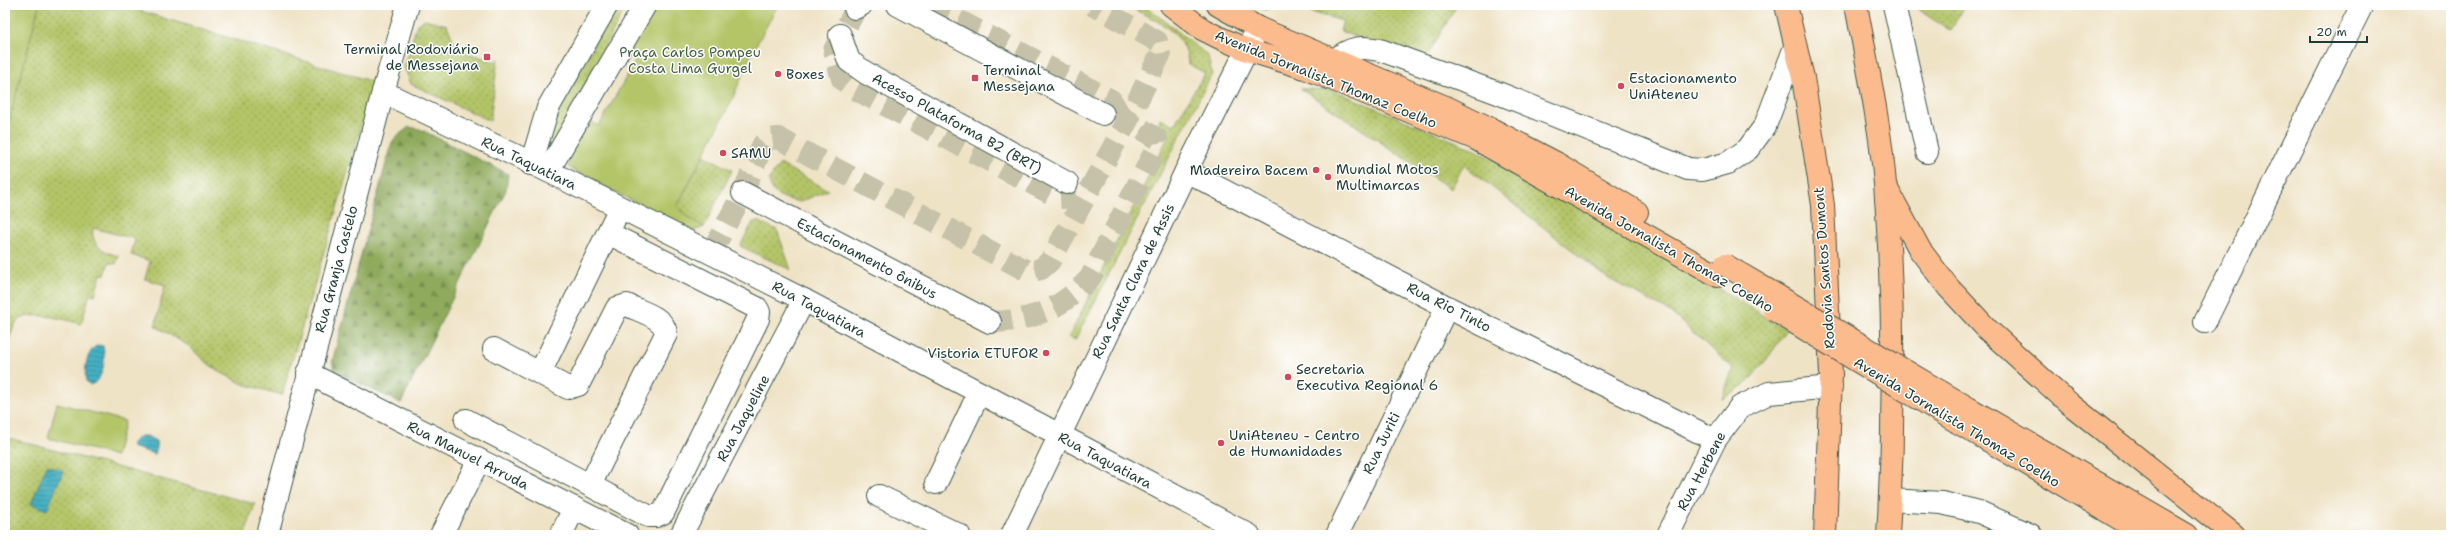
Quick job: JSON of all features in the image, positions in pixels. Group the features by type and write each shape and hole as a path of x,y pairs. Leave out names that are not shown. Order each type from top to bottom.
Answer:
{"main road":[{"name":"Avenida Jornalista Thomaz Coelho","path":"1171,5 1202,29 1247,50 1305,68 1476,139 1722,270"},
{"name":"Avenida Jornalista Thomaz Coelho","path":"1218,5 1258,28 1448,108 1556,163 1722,270 1964,416 2147,535"},
{"name":"Rodovia Santos Dumont","path":"1786,5 1803,78 1823,205 1830,387 1825,535"},
{"path":"1856,5 1870,82 1884,183 1891,338 1892,462 1888,535"},
{"path":"1884,183 1920,250 1948,287 1988,330 2070,404 2234,535"},
{"name":"Avenida Jornalista Thomaz Coelho","path":"1964,416 2187,535"}],"street":[{"name":"Rua Granja Castelo","path":"267,535 308,373 383,92 408,5"},
{"path":"540,167 548,108 607,5"},
{"path":"540,167 645,5"},
{"path":"898,5 1104,114"},
{"path":"1894,5 1927,152"},
{"path":"2205,322 2362,5"},
{"name":"Rua Santa Clara de Assis","path":"1012,535 1186,171 1258,28"},
{"name":"Acesso Plataforma B2 (BRT)","path":"840,35 849,61 866,73 1067,183"},
{"path":"1334,61 1352,48 1365,46 1382,51 1498,93 1688,169 1703,170 1728,163 1748,149 1765,126 1795,48"},
{"name":"Rua Taquatiara","path":"383,92 540,167 804,300 1249,535"},
{"name":"Rua Rio Tinto","path":"1186,171 1447,307 1715,440"},
{"name":"Estacionamento ônibus","path":"743,193 990,322"},
{"path":"540,373 620,208"},
{"path":"466,420 648,516 656,516 663,513 758,319 759,312 757,308 608,233"},
{"name":"Rua Jaqueline","path":"681,535 804,300"},
{"path":"494,349 568,388 578,385 617,308 627,305 661,321 666,327 666,334 590,486"},
{"name":"Rua Juriti","path":"1337,535 1447,307"},
{"name":"Rua Manuel Arruda","path":"308,373 627,535"},
{"name":"Rua Herbene","path":"1668,535 1715,440 1740,408 1769,393 1830,387"},
{"path":"936,483 979,393"},
{"path":"441,535 479,460"},
{"path":"879,496 959,535"},
{"path":"1890,500 1942,503 1979,512 2032,535"},
{"path":"561,535 574,508"}],"green space":[{"path":"5,5 39,5 5,137"},
{"path":"39,5 121,5 374,82 282,395 243,384 218,371 201,358 189,346 155,326 165,285 145,279 150,261 131,255 135,239 93,228 96,244 109,253 119,256 116,264 109,263 105,275 101,274 95,295 90,294 81,324 47,316 29,316 16,323 9,340 5,345 5,137"},
{"path":"614,5 627,5 550,151 541,146"},
{"name":"Praça Carlos Pompeu Costa Lima Gurgel","path":"654,5 778,5 751,55 732,100 677,206 686,216 704,227 691,232 568,167 570,155 589,121 599,126 635,61 625,55"},
{"path":"1126,5 1142,5 1165,21 1208,56 1212,74 1075,340 1069,337 1169,135 1158,126 1160,118 1174,125 1205,73 1188,64 1186,52 1175,34 1156,21"},
{"path":"1255,5 1280,5 1265,10"},
{"path":"1285,5 1457,5 1423,63 1340,31 1343,21"},
{"path":"1911,5 1964,5 1951,31"},
{"path":"425,19 447,25 457,50 497,62 498,58 490,121 411,84 404,67 417,24"},
{"path":"1301,89 1333,90 1473,149 1586,208 1787,330 1767,359 1747,383 1722,399 1733,368 1669,311 1609,279 1464,165 1451,189"},
{"path":"409,127 420,129 508,174 506,190 401,403 335,372 332,362 391,145 396,137"},
{"path":"704,155 732,170 704,227 686,216 677,206"},
{"path":"780,164 828,190 800,202 789,200 780,196 772,189 769,179"},
{"path":"758,221 777,230 791,270 740,246 753,222"},
{"path":"57,403 125,421 116,456 48,438"},
{"path":"5,437 255,504 245,535 5,535"}],"water":[{"path":"98,345 103,346 103,368 95,383 90,385 86,381 85,372 88,356"},
{"path":"140,436 147,436 156,441 157,448 155,454 131,447 132,443"},
{"path":"47,465 63,471 47,510 31,504"}],"tunnel":[{"path":"858,5 834,50 842,79 851,87 1059,198 1076,197"},
{"path":"929,5 1111,100 1120,115"},
{"path":"711,253 743,193 763,144 769,139 778,138 1029,272 1041,269 1050,261 1128,120 1160,55 1157,41 1092,5"},
{"path":"990,322 1020,319 1045,311 1068,298 1090,278 1158,145 1157,139 1120,115 1114,115"}],"place":[{"name":"Terminal Rodoviário de Messejana","path":"487,57"},
{"name":"Boxes","path":"778,74"},
{"name":"Terminal Messejana","path":"975,78"},
{"name":"Estacionamento UniAteneu","path":"1621,86"},
{"name":"SAMU","path":"723,153"},
{"name":"Madereira Bacem","path":"1316,170"},
{"name":"Mundial Motos Multimarcas","path":"1328,177"},
{"name":"Vistoria ETUFOR","path":"1046,353"},
{"name":"Secretaria Executiva Regional 6","path":"1288,377"},
{"name":"UniAteneu - Centro de Humanidades","path":"1221,443"}]}
